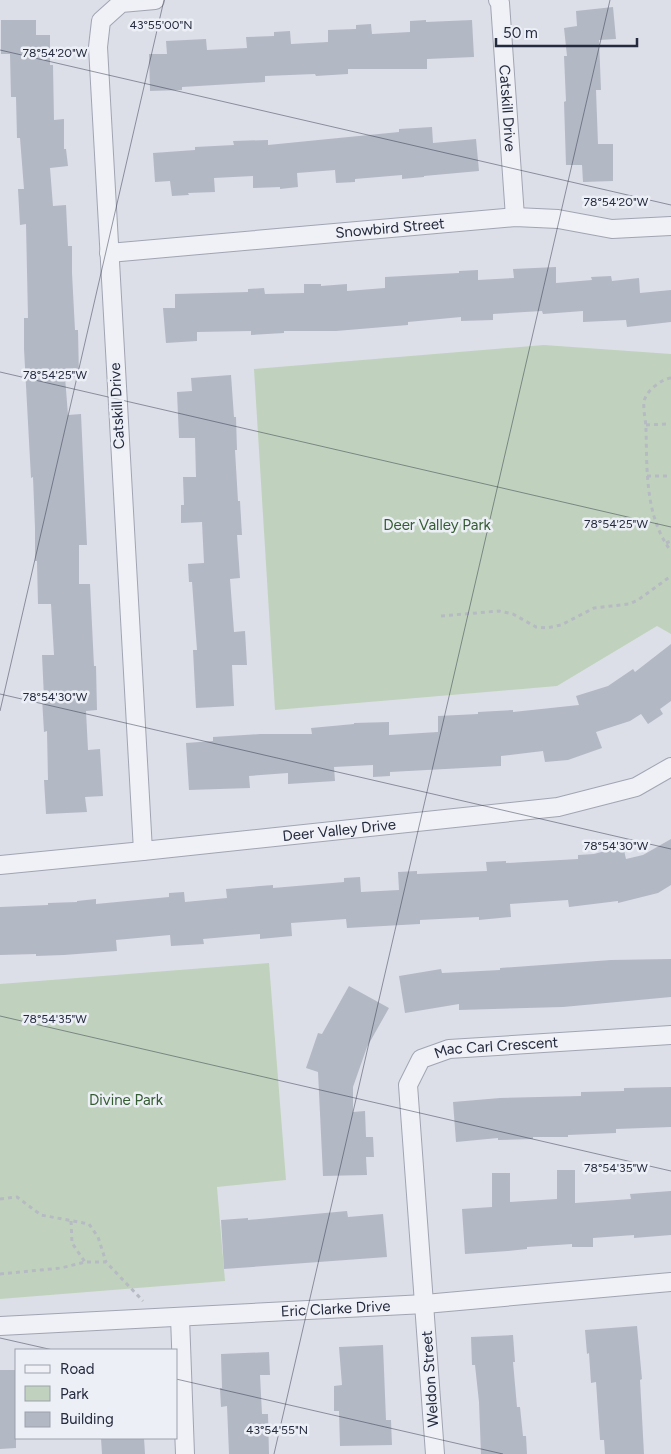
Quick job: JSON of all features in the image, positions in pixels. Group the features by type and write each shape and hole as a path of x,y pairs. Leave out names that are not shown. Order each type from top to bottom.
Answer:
{"street":[{"name":"Catskill Drive","path":"143,851 108,253 98,47 101,22 121,3 155,0"},
{"name":"Catskill Drive","path":"498,0 500,3 515,217"},
{"name":"Snowbird Street","path":"108,253 515,217 558,219 612,229 671,226"},
{"name":"Deer Valley Drive","path":"0,865 558,807 636,787 671,767"},
{"name":"Mac Carl Crescent","path":"424,1304 408,1085 421,1060 449,1049 671,1035"},
{"name":"Eric Clarke Drive","path":"0,1326 424,1304 671,1282"},
{"name":"Weldon Street","path":"424,1304 435,1454"},
{"path":"180,1317 185,1454"}],"path":[{"path":"671,378 666,379 653,388 644,400 647,476 653,513 657,528 671,551"},
{"path":"646,425 666,424"},
{"path":"647,476 671,476"},
{"path":"666,543 671,540"},
{"path":"441,616 499,611 513,614 536,627 547,628 562,625 594,608 629,604 638,600 671,576"},
{"path":"0,1199 17,1197 41,1215 89,1224 98,1237 106,1262 158,1318"},
{"path":"71,1221 72,1243 85,1262"},
{"path":"0,1273 61,1268 85,1262 106,1262"}],"green space":[{"name":"Deer Valley Park","path":"544,345 671,354 671,634 657,626 557,686 275,710 254,369"},
{"name":"Divine Park","path":"269,963 286,1180 217,1187 225,1281 0,1299 0,984"}],"building":[{"path":"613,7 616,39 599,40 601,90 596,90 598,144 613,144 613,181 583,182 582,165 566,165 564,56 567,56 564,28 577,26 576,11"},
{"path":"1,20 36,20 36,35 50,35 50,65 53,65 54,120 64,119 64,149 66,149 68,166 50,168 53,206 66,205 68,246 72,246 75,330 78,330 79,377 65,377 68,415 81,414 87,545 79,545 79,584 90,584 97,710 86,711 88,750 100,749 103,796 85,797 87,812 46,814 44,780 48,780 47,731 44,732 42,655 54,655 51,604 38,604 33,477 31,478 24,349 24,318 28,318 26,224 20,225 18,189 24,189 20,138 17,138 16,97 11,97 10,54 1,54"},
{"path":"426,20 426,22 472,20 474,57 427,59 427,69 348,69 348,74 265,76 265,82 150,91 149,54 167,54 166,41 206,39 207,50 247,48 246,37 274,36 274,32 290,31 291,44 328,42 328,30 356,29 356,25 371,24 372,34 410,32 410,21"},
{"path":"432,127 433,143 476,139 479,171 402,179 402,175 355,179 355,182 336,183 335,170 297,173 298,187 280,189 280,187 253,188 253,176 214,178 215,192 188,193 189,195 172,196 170,181 155,182 153,153 195,150 195,147 234,145 233,141 268,140 268,145 399,132 399,129"},
{"path":"556,267 556,283 592,280 591,277 611,276 612,281 639,278 640,293 671,290 671,322 627,327 626,320 583,322 583,311 543,314 542,311 493,314 493,320 461,321 461,317 408,322 408,325 336,331 284,331 284,333 251,335 251,331 197,332 197,341 166,343 163,308 175,308 175,294 248,292 248,289 264,288 265,294 304,293 304,284 321,284 321,286 347,284 347,291 385,288 385,277 459,273 459,271 478,270 478,280 514,278 513,269"},
{"path":"231,375 234,417 236,417 237,450 235,450 242,535 237,535 240,578 230,579 234,632 245,631 247,665 232,665 234,706 196,708 193,650 197,650 192,582 189,582 188,564 204,563 202,522 181,523 181,505 184,505 183,477 196,477 195,438 179,438 177,392 192,391 191,378"},
{"path":"671,644 671,701 660,709 663,714 648,724 641,714 630,721 596,732 602,748 568,760 545,762 543,751 501,756 501,766 390,772 390,776 373,777 373,765 334,767 335,781 288,784 288,773 249,776 250,788 189,790 186,743 213,741 213,737 260,734 312,734 311,728 354,723 389,722 389,735 438,732 438,716 513,710 513,712 579,705 576,696 608,686 633,669 635,672"},
{"path":"671,839 671,885 658,893 618,903 618,901 569,907 568,900 510,904 511,917 479,920 479,917 420,920 420,924 347,928 346,919 291,923 292,936 260,939 260,934 203,939 204,944 171,946 170,935 116,940 117,951 36,956 36,954 0,955 0,907 48,905 48,903 96,899 96,904 169,897 169,893 184,892 185,902 227,898 226,889 273,885 273,888 344,882 344,878 360,877 361,892 399,890 398,872 417,871 417,874 487,871 486,862 506,861 506,863 578,859 578,855 594,854 623,846 626,859 643,855"},
{"path":"671,959 671,997 563,1007 459,1010 459,1004 405,1013 399,976 441,969 442,973 611,960"},
{"path":"349,986 389,1008 367,1047 353,1087 353,1112 365,1111 366,1137 373,1137 374,1157 366,1157 367,1175 323,1176 318,1072 306,1068 318,1033 322,1034"},
{"path":"671,1087 671,1127 616,1129 616,1133 568,1135 568,1137 498,1140 498,1138 456,1142 453,1102 500,1098 581,1096 581,1092 624,1091 624,1088"},
{"path":"557,1170 575,1170 575,1203 631,1199 630,1194 671,1191 671,1235 634,1238 634,1235 593,1238 593,1247 572,1247 572,1244 465,1254 462,1209 492,1207 492,1173 510,1173 510,1202 557,1199"},
{"path":"347,1211 348,1217 383,1214 387,1257 224,1269 221,1220 248,1218 248,1220"},
{"path":"637,1326 642,1379 640,1380 644,1454 605,1454 604,1440 600,1440 596,1382 591,1383 585,1330"},
{"path":"513,1335 517,1407 520,1407 523,1436 526,1436 527,1454 481,1454 479,1402 475,1365 472,1365 471,1337"},
{"path":"383,1345 386,1420 391,1420 392,1445 340,1446 339,1411 334,1411 334,1386 342,1385 339,1347"},
{"path":"269,1352 270,1375 260,1375 262,1414 268,1414 269,1454 229,1454 227,1406 221,1407 221,1354"},
{"path":"0,1370 15,1370 16,1448 0,1449"},
{"path":"101,1439 144,1439 145,1454 102,1454"}]}
